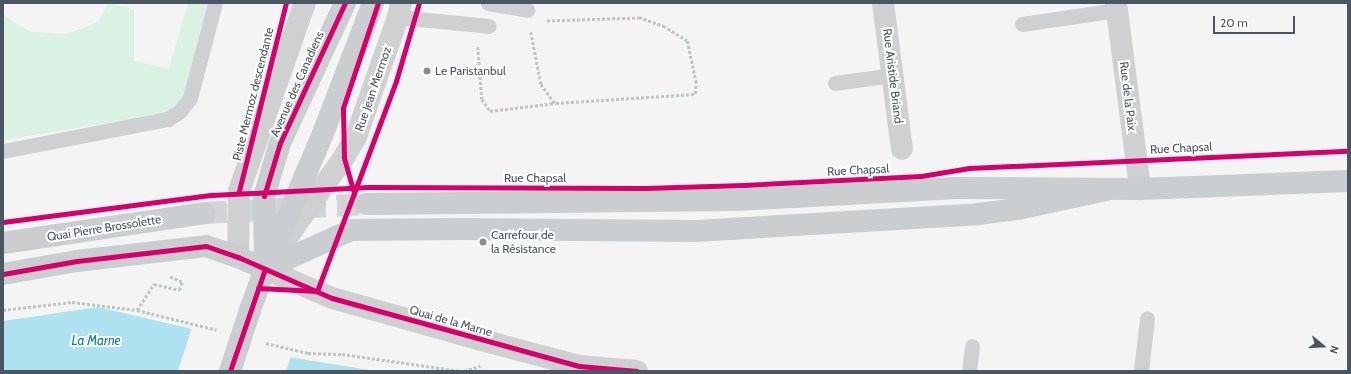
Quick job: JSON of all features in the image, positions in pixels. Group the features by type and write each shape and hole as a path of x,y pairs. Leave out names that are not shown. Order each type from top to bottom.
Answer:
{"main road":[{"name":"Avenue des Canadiens","path":"265,269 264,197 280,142 345,3"},
{"path":"230,371 265,269 322,136 373,3"},
{"name":"Rue Chapsal","path":"366,204 737,200 957,188 1106,190 1348,180"},
{"path":"3,274 77,261 206,246 238,257 265,269 350,230 462,229 696,231 978,214 1018,209 1106,190"},
{"name":"Quai Pierre Brossolette","path":"3,243 205,213"}],"street":[{"path":"238,257 239,191 305,3"},
{"name":"Rue Aristide Briand","path":"883,3 902,149"},
{"name":"Rue de la Paix","path":"1116,7 1140,189"},
{"name":"Rue Jean Mermoz","path":"265,269 344,157 356,137 399,10"},
{"name":"Quai de la Marne","path":"265,269 332,298 478,339 579,366 637,371"}],"lane":[{"path":"3,151 168,118 180,111 190,98 215,3"},
{"path":"488,3 527,10"},
{"path":"1022,24 1116,7"},
{"path":"399,10 489,26"},
{"path":"835,83 893,75"},
{"path":"1140,371 1147,318"},
{"path":"969,371 972,346"}],"path":[{"path":"133,3 142,3"},
{"path":"527,10 541,84 556,104"},
{"path":"477,40 482,99 490,111 556,104 695,94 696,83 686,41 665,27 640,18 545,21 527,10"},
{"path":"137,310 154,284 179,290 182,282 164,275"}],"green space":[{"path":"108,3 134,9 134,61 169,69 188,3 207,3 183,98 169,111 159,115 3,140 3,14 20,26 32,32 65,34 99,21"}],"water":[{"name":"La Marne","path":"98,307 188,328 289,357 375,371 3,371 3,321"}],"pier":[{"path":"192,327 291,356 286,371 178,371"}],"tunnel":[{"path":"205,213 366,204"}],"cycle path":[{"name":"Piste Mermoz descendante","path":"239,191 286,3"},
{"path":"264,196 280,143 345,3"},
{"path":"258,288 317,291 354,193 344,157 343,108 378,3"},
{"path":"354,193 396,81 419,3"},
{"path":"3,222 212,195 368,187 645,188 744,185 921,176 969,168 1348,151"},
{"path":"3,274 77,261 206,246 238,257 332,298 579,366 637,371"},
{"path":"230,371 265,269"}],"place":[{"name":"Le Paristanbul","path":"427,71"},
{"name":"Carrefour de la Résistance","path":"483,242"}]}
